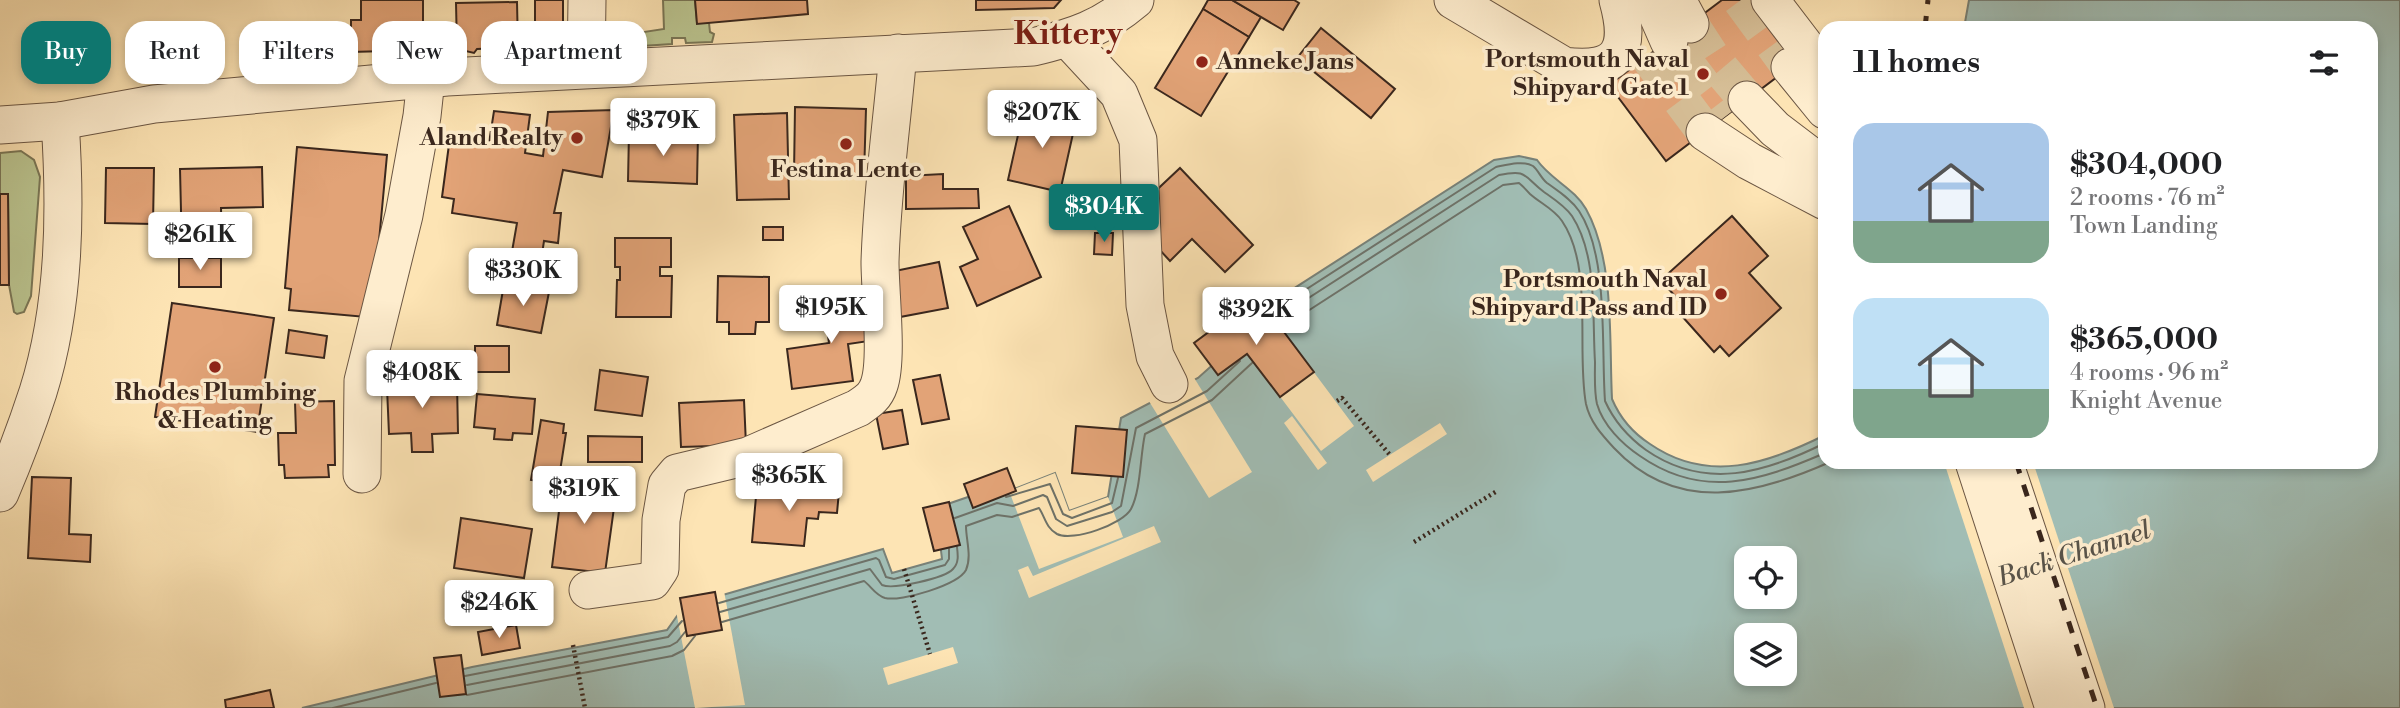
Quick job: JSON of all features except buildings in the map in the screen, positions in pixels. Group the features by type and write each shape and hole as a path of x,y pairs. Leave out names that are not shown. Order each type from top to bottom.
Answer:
{"street":[{"path":"587,0 587,21"},
{"path":"647,65 1033,47 1095,29 1135,0"},
{"path":"1452,0 1564,66 1584,69 1604,66 1619,55 1623,38 1618,0"},
{"path":"1631,0 1636,28 1671,30"},
{"path":"1651,0 1671,30"},
{"path":"1770,0 1808,69 1818,93"},
{"path":"1068,39 1119,94 1138,140 1145,305 1155,356 1169,384"},
{"path":"587,590 652,581 660,569 661,520 667,485 677,473 748,456 858,408 874,397 880,383 882,362 883,205 898,53"},
{"path":"0,125 60,121 154,104 372,84"},
{"path":"362,474 363,381 404,215 425,84"},
{"path":"1726,116 1775,129 1818,162"},
{"path":"1726,116 1759,145 1818,181"},
{"path":"1726,116 1749,161 1818,197"},
{"path":"0,493 39,391 60,281 60,121"},
{"path":"1976,469 2054,708"},
{"path":"2006,469 2086,708"}],"path":[{"path":"1337,401 1342,398 1390,455"},
{"path":"1414,542 1497,491"},
{"path":"904,569 930,654"},
{"path":"573,645 585,708"}],"green space":[{"path":"663,0 695,0 697,23 709,23 710,32 714,34 712,42 686,43 685,38 672,38 672,44 647,46 647,32 664,29"},
{"path":"21,151 34,160 40,177 31,296 24,312 17,314 14,312 9,285 8,194 0,194 0,153"}],"water":[{"name":"Back Channel","path":"1969,0 2400,0 2400,708 302,708 472,667 667,630 684,606 883,549 892,573 942,559 936,508 1003,485 1009,491 1055,473 1069,511 1108,497 1121,418 1198,378 1227,352 1268,305 1494,160 1519,156 1537,160 1576,196 1586,209 1602,252 1606,276 1612,399 1623,419 1633,430 1650,444 1694,464 1738,465 1781,454 1818,438 1818,469 2378,469 2378,21 1965,21"}],"pier":[{"path":"1263,304 1354,426 1321,451 1248,354 1218,375 1209,364"},
{"path":"1193,376 1252,472 1209,498 1147,398"},
{"path":"1292,416 1327,463 1318,470 1284,423"},
{"path":"1440,423 1447,434 1373,482 1366,470"},
{"path":"1946,469 2035,469 2114,708 2024,708"},
{"path":"1055,473 1069,511 1108,497 1123,537 1039,569 1009,491"},
{"path":"1154,526 1161,542 1029,598 1018,570 1028,566 1033,576"},
{"path":"724,591 745,705 695,708 676,611 683,602"},
{"path":"953,647 958,663 888,685 883,668"}],"tunnel":[{"path":"1741,0 1790,67"},
{"path":"1690,24 1714,61 1747,100"},
{"path":"1648,56 1705,132"},
{"path":"1684,61 1726,116"}],"railway":[{"path":"1926,21 1928,0"},
{"path":"2018,469 2097,708"}],"place":[{"name":"Anneke Jans","path":"1202,62"},
{"name":"Portsmouth Naval Shipyard Gate 1","path":"1703,74"},
{"name":"Aland Realty","path":"577,138"},
{"name":"Festina Lente","path":"846,144"},
{"name":"Portsmouth Naval Shipyard Pass and ID","path":"1721,294"},
{"name":"Rhodes Plumbing & Heating","path":"215,367"}],"district":[{"name":"Kittery","path":"1068,34"}]}
